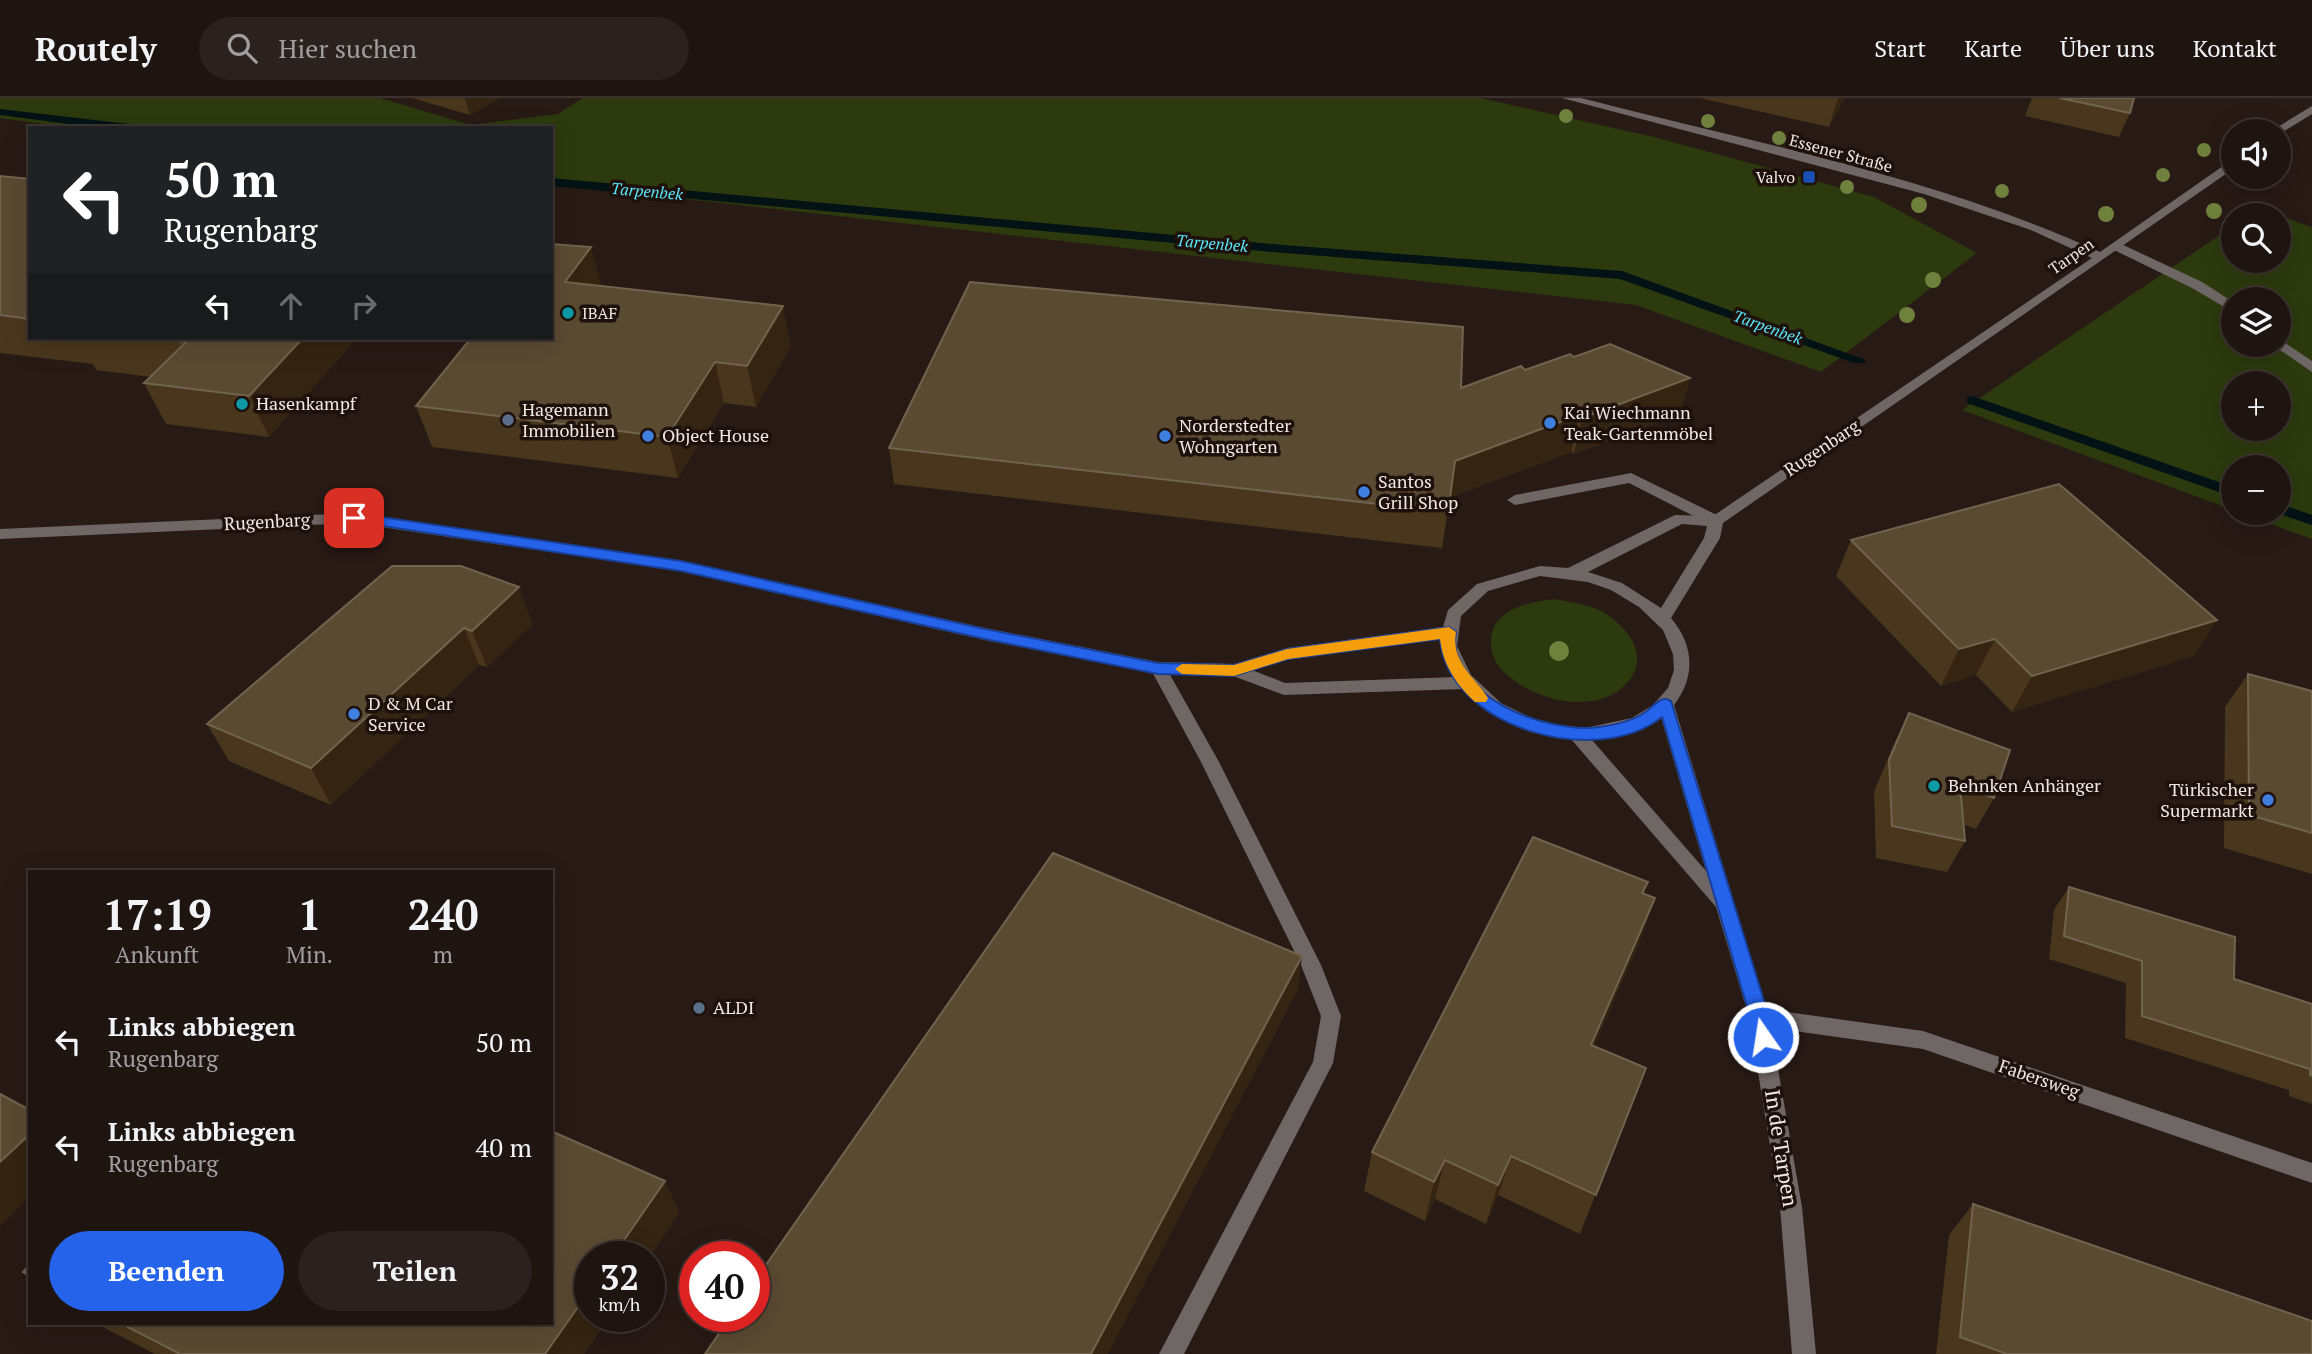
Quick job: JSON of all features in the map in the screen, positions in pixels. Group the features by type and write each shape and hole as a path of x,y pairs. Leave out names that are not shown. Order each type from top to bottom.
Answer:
{"street":[{"name":"Essener Straße","path":"1568,98 1928,191 2035,227 2101,257"},
{"path":"2291,122 2312,109"},
{"name":"Tarpen","path":"1927,376 2221,172"},
{"path":"2117,246 2197,285 2221,300"},
{"path":"2291,352 2312,368"},
{"name":"Rugenbarg","path":"1716,521 1927,376"},
{"path":"1515,500 1631,478 1716,521"},
{"name":"Rugenbarg","path":"0,534 354,518 681,566 985,634 1158,668 1234,670 1287,654 1449,632"},
{"path":"1572,573 1680,519 1716,521"},
{"path":"1662,620 1712,538 1716,521"},
{"path":"1530,573 1572,573 1602,581 1630,593 1653,609 1662,620 1679,647 1682,667 1678,687 1666,705 1648,719 1623,730 1576,733 1535,727 1507,716 1483,701 1464,683 1452,662 1447,640 1452,619 1464,600 1484,585 1510,576 1530,573"},
{"path":"1158,668 1210,762 1311,965 1331,1016 1323,1063 1171,1354"},
{"name":"Rugenbarg","path":"1234,670 1284,689 1464,683"},
{"name":"In de Tarpen","path":"1666,705 1759,1017 1791,1207 1804,1354"},
{"name":"In de Tarpen","path":"1576,733 1724,906"},
{"name":"Fabersweg","path":"1759,1017 1923,1040 2312,1173"}],"green space":[{"path":"0,98 380,98 471,125 558,114 583,98 1480,98 1654,137 1874,197 1977,253 1821,372 1636,305 553,184 553,126 58,126 0,118"},
{"path":"2291,220 2312,227 2312,539 2273,525 2291,525 2291,455 2221,455 2221,506 1962,410 2221,234 2221,273 2291,273"},
{"path":"1554,599 1601,611 1628,634 1637,653 1637,663 1626,684 1613,694 1598,700 1581,702 1547,697 1516,682 1496,663 1492,651 1492,632 1504,615 1533,602"}],"building":[{"path":"2060,98 2134,98 2130,113"},
{"path":"0,176 28,179 28,319 0,315"},
{"path":"553,244 591,247 565,282 783,306 747,366 715,362 667,437 416,406 469,340 553,340"},
{"name":"Norderstedter Wohngarten","path":"970,282 1463,327 1461,388 1521,366 1525,370 1570,354 1574,357 1610,344 1690,378 1455,461 1448,512 889,448"},
{"path":"166,340 301,340 249,396 144,383 186,342"},
{"path":"2059,484 2217,620 2032,676 1995,639 1959,649 1851,540"},
{"path":"392,566 461,566 519,587 472,631 464,628 311,768 207,724"},
{"path":"2248,674 2312,691 2312,833 2249,815"},
{"path":"1909,713 2010,750 1994,798 1960,785 1965,841 1892,826 1889,760"},
{"path":"1533,837 1648,882 1642,893 1655,898 1591,1045 1646,1068 1596,1195 1511,1156 1498,1185 1445,1160 1434,1182 1372,1152"},
{"path":"1053,853 1302,956 1091,1354 705,1354 720,1332 770,1332 770,1259"},
{"path":"2069,887 2235,937 2234,979 2312,1004 2312,1076 2310,1069 2142,1016 2142,961 2064,936"},
{"path":"0,1094 28,1109 28,1136 0,1162"},
{"path":"553,1132 665,1181 623,1241 574,1241 574,1313 545,1354 180,1354 124,1325 553,1325"},
{"path":"1973,1204 2312,1321 2312,1354 2007,1354 1960,1337"}],"waterway":[{"name":"Tarpenbek","path":"0,112 113,126"},
{"name":"Tarpenbek","path":"553,182 1284,249 1622,275 1859,360"},
{"name":"Tarpenbek","path":"1972,400 2221,488"},
{"name":"Tarpenbek","path":"2291,513 2312,520"}],"slow traffic":[{"path":"1182,669 1234,670 1287,654 1449,632 1447,640 1452,662 1464,683 1480,698"}],"place":[{"name":"Valvo","path":"1809,177"},
{"name":"IBAF","path":"568,313"},
{"name":"Hasenkampf","path":"242,404"},
{"name":"Hagemann Immobilien","path":"508,420"},
{"name":"Kai Wiechmann Teak-Gartenmöbel","path":"1550,423"},
{"name":"Object House","path":"648,436"},
{"name":"Norderstedter Wohngarten","path":"1165,436"},
{"name":"Santos Grill Shop","path":"1364,492"},
{"name":"D & M Car Service","path":"354,714"},
{"name":"Behnken Anhänger","path":"1934,786"},
{"name":"Türkischer Supermarkt","path":"2268,800"},
{"name":"ALDI","path":"699,1008"}],"route":[{"path":"354,518 681,566 985,634 1158,668 1234,670 1287,654 1449,632 1447,640 1452,662 1464,683 1483,701 1521,722 1565,733 1595,734 1623,730 1648,719 1666,705 1763,1037"}]}
